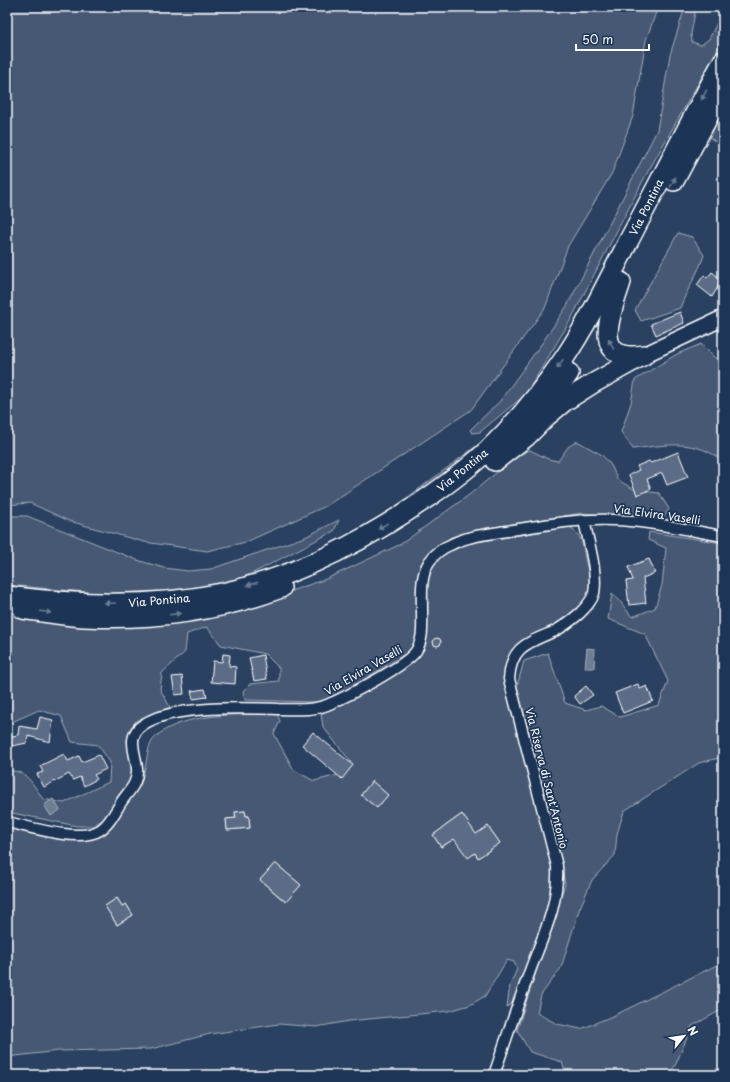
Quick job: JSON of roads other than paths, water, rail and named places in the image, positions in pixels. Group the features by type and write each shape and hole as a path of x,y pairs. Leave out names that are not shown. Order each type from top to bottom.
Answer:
{"highway":[{"name":"Via Pontina","path":"7,596 124,603 157,602 224,592 275,578 321,560 385,525 457,477 514,423 540,392 567,353 594,306 723,61"},
{"name":"Via Pontina","path":"7,607 83,617 156,616 202,611 255,598 322,572 373,548 464,487 494,461 524,431 551,399 575,364 621,282 723,89"},
{"path":"621,282 608,322 608,340 614,350 623,355 632,357 644,355"},
{"path":"494,461 526,437 565,401 644,355"}],"street":[{"path":"644,355 723,318"},
{"name":"Via Elvira Vaselli","path":"7,822 79,836 91,834 100,830 108,822 135,781 137,768 132,747 132,738 141,726 156,719 190,712 253,708 305,709 320,707 333,702 388,672 411,656 416,650 421,637 424,572 431,559 442,549 452,544 479,536 584,520 642,522 723,536"},
{"name":"Via Riserva di Sant'Antonio","path":"494,1075 543,939 556,897 558,884 557,866 509,679 510,666 522,646 568,623 584,610 591,601 594,592 594,579 584,520"}]}
